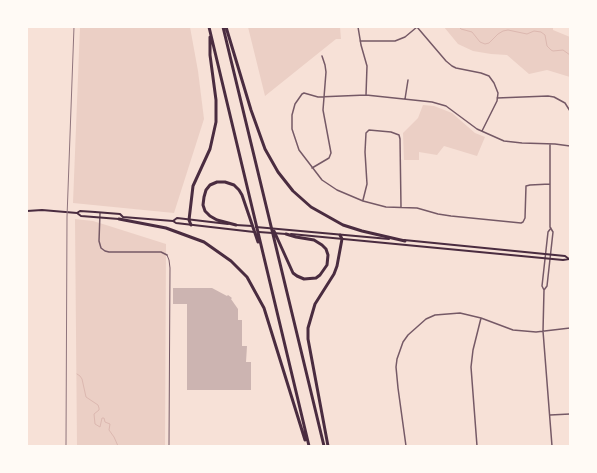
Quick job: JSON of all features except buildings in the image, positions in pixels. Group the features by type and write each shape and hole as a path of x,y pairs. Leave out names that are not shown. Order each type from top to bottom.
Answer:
{"highway":[{"path":"209,27 308,446"},
{"path":"223,27 324,446"},
{"path":"226,27 264,149 278,172 293,190 311,207 343,225 362,231 405,240"},
{"path":"191,225 189,220 193,186 210,149 216,122 216,100 210,55 210,31"},
{"path":"236,225 212,218 205,211 203,205 204,196 210,185 217,182 225,182 234,185 239,190 242,194 262,254"},
{"path":"119,219 166,228 204,242 231,261 247,277 264,308 308,446"},
{"path":"270,222 292,273 304,279 316,278 320,275 328,265 328,255 326,249 314,240 286,234"},
{"path":"328,446 308,338 308,328 315,304 334,274 337,266 341,237"}],"main road":[{"path":"27,211 42,210 77,213 80,211 120,214 123,217 173,221 176,223 191,225 286,234"},
{"path":"77,213 80,216 100,218 119,219 123,217"},
{"path":"173,221 177,218 545,259 569,259"},
{"path":"294,235 405,240 551,254 564,256 569,259"}],"street":[{"path":"358,27 367,66 366,95"},
{"path":"360,41 395,41 405,37 417,27 452,66 489,76 496,86 498,93 482,131"},
{"path":"312,168 329,158 331,153 323,110 326,72 322,56"},
{"path":"405,99 408,80"},
{"path":"550,184 526,186 525,218 521,223 451,216 417,208 386,206 363,201 333,188 322,180 299,150 292,129 292,115 295,104 302,94 324,97 366,95 432,102 446,106 482,131 510,142 570,146"},
{"path":"497,98 554,97 565,104 570,111"},
{"path":"363,201 367,184 365,152 366,133 370,130 391,132 399,135 400,139 401,206"},
{"path":"544,290 547,286 553,232 551,228 550,144"},
{"path":"100,213 99,241 101,248 105,251 163,252 167,255"},
{"path":"551,228 548,232 542,286 544,290 543,331 552,446"},
{"path":"406,446 396,367 398,355 404,342 408,335 419,324 435,315 460,313 481,318 513,330 543,331 570,328"},
{"path":"477,446 471,367 473,350 481,318"},
{"path":"550,415 570,414"}],"lane":[{"path":"167,255 170,268 169,446"}],"shaded area":[{"path":"80,27 190,27 198,71 204,119 174,213 73,203"},
{"path":"248,27 340,27 341,39 336,39 265,96"},
{"path":"444,27 553,27 553,30 570,37 570,77 547,70 529,74 507,55 473,51 458,44"},
{"path":"423,105 434,106 452,113 475,133 485,137 477,156 444,146 437,155 419,152 419,160 404,160 403,133 418,118"},
{"path":"75,219 93,221 166,244 165,446 77,446"}],"waterway":[{"path":"459,27 472,32 480,42 485,44 489,43 503,31 508,30 527,34 534,31 541,32 545,35 547,46 551,50 563,50 570,55"},
{"path":"77,374 82,379 86,397 98,405 99,410 94,414 95,424 100,427 102,418 104,418 105,422 110,424 109,430 118,446"}],"railway":[{"path":"66,446 67,217 74,27"}]}
